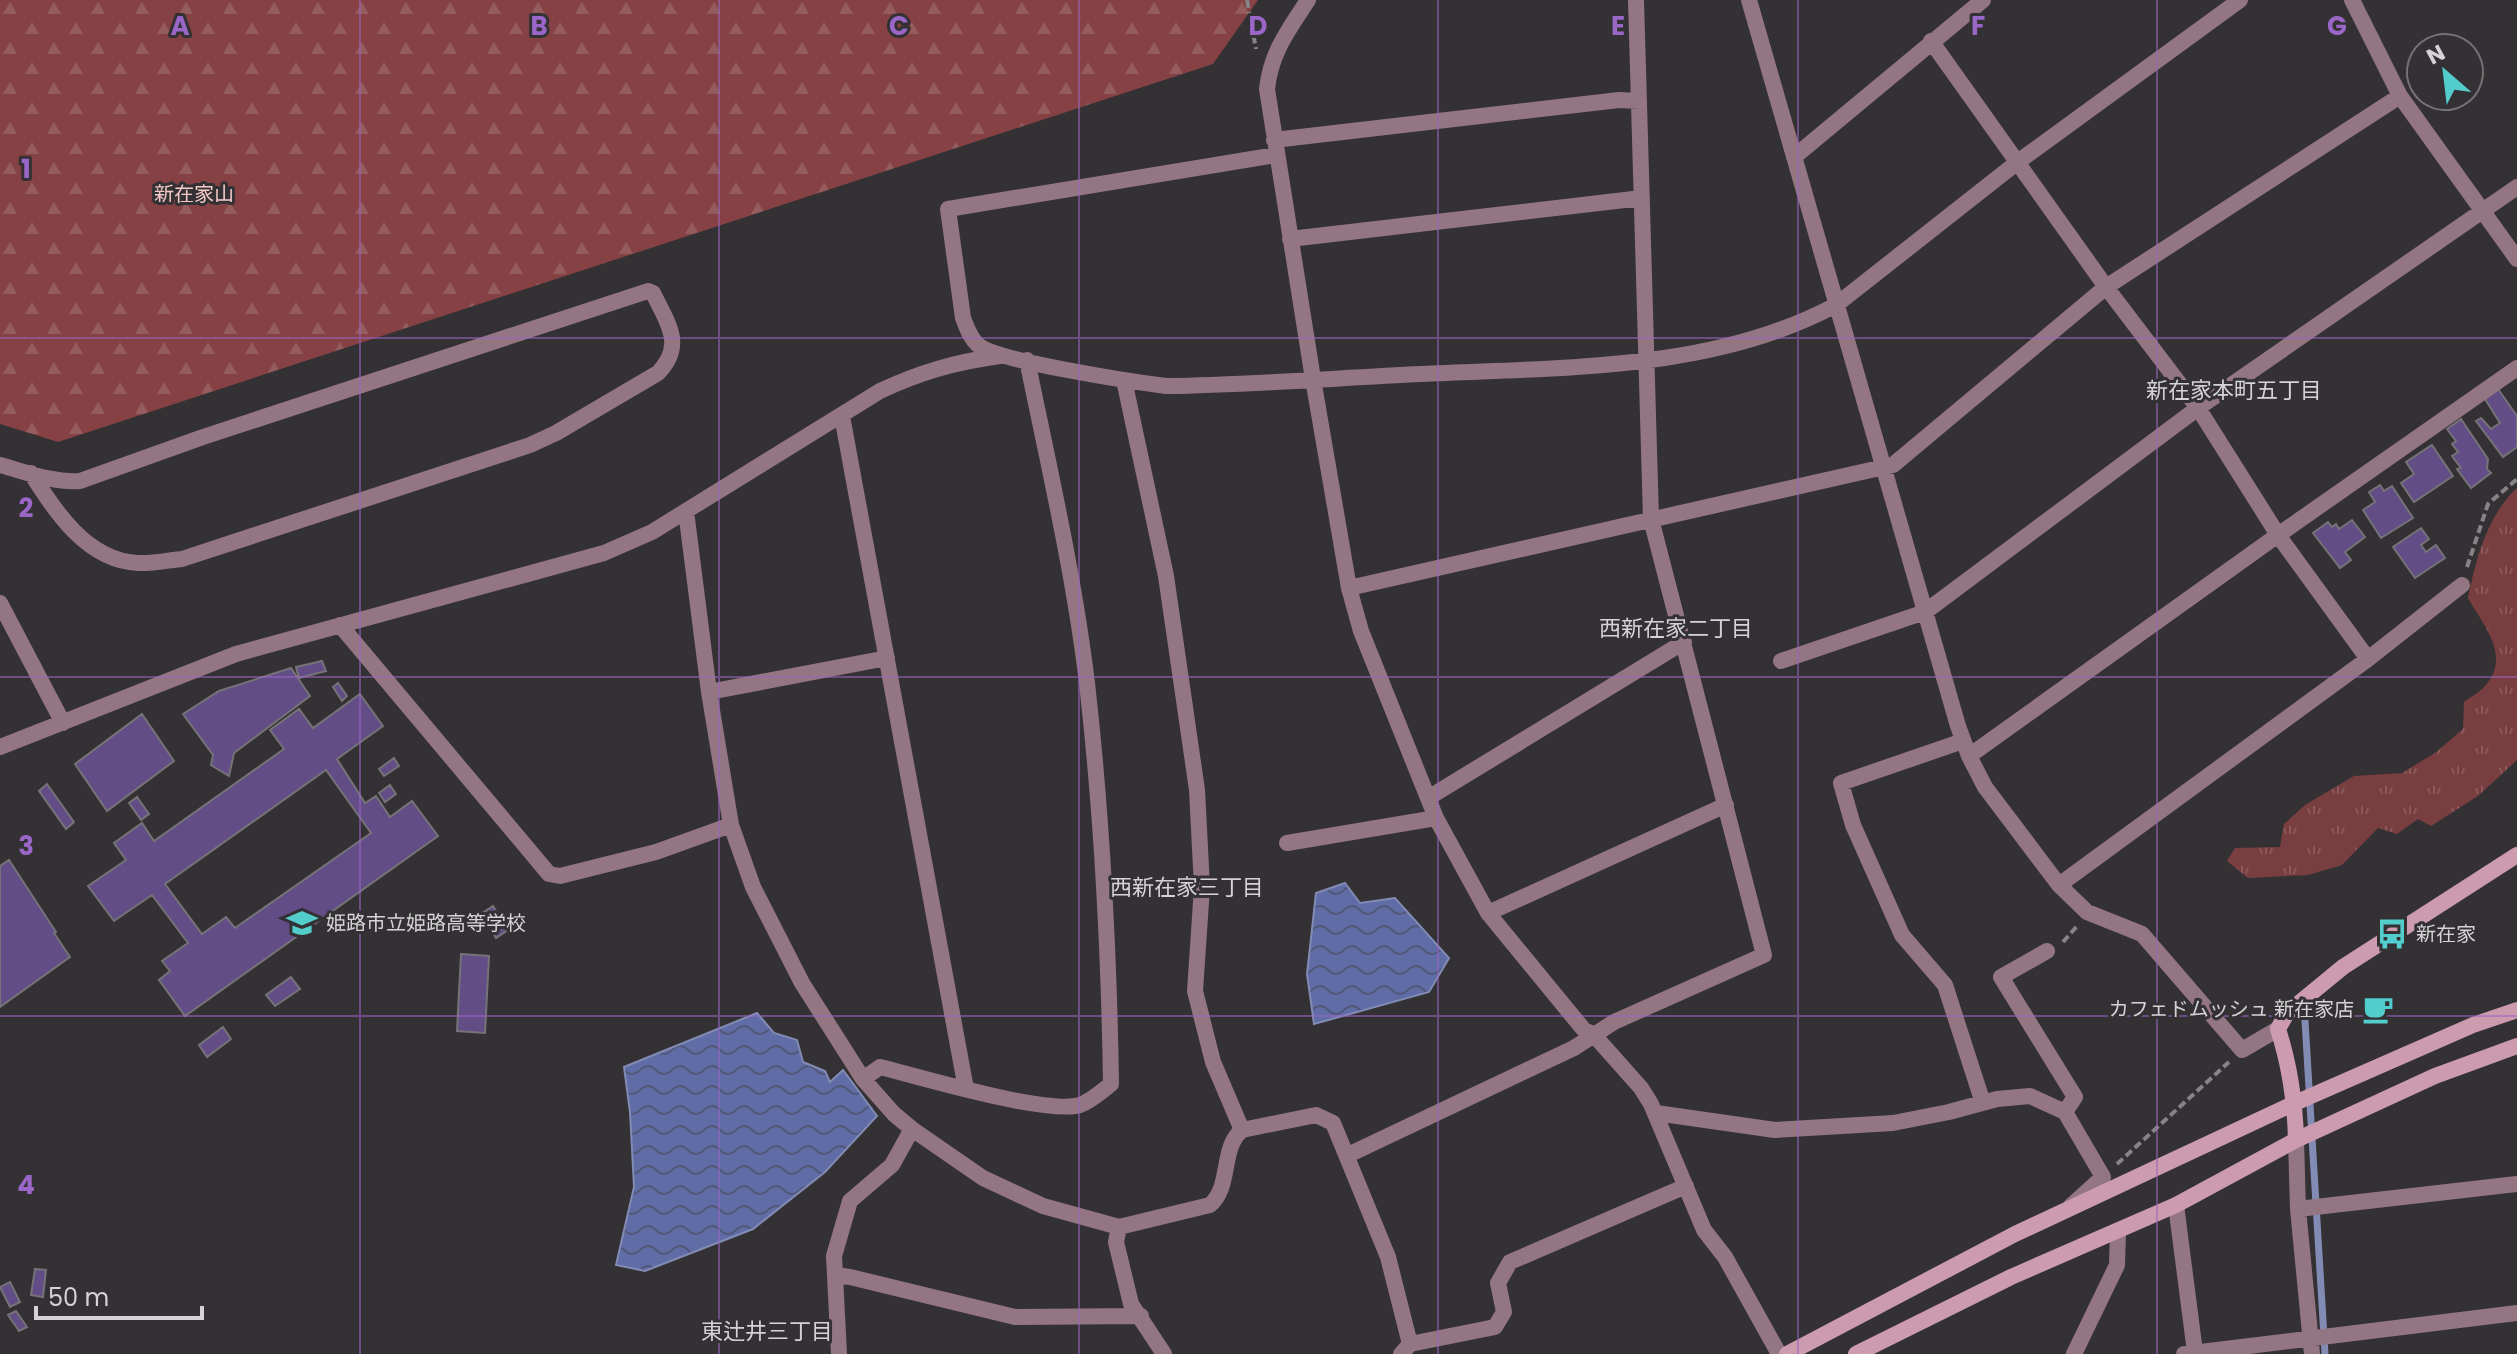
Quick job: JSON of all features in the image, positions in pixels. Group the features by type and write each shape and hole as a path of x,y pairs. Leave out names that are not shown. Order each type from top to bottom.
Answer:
{"street":[{"path":"1308,0 1276,50 1269,69 1267,89 1349,588 1361,631 1436,818 1488,913 1584,1030 1583,1041"},
{"path":"1355,1152 1764,955 1651,519 1636,0"},
{"path":"1749,0 1966,748 1985,787 2059,885 2087,912 2142,934 2242,1050 2278,1029 2287,1013 2343,967 2517,855"},
{"path":"1794,157 1983,0"},
{"path":"1639,101 1619,100 1275,148 948,209 963,318 969,333 980,347 1002,355 1124,380 1179,386 1646,360 1755,339 1812,318 1836,305 2019,161 2240,0"},
{"path":"2352,0 2400,96 2517,259"},
{"path":"1931,41 2106,287 2198,408 2278,535 2368,659"},
{"path":"1349,588 1893,465 2106,287 2400,96"},
{"path":"1781,661 1925,612 2198,408 2517,187"},
{"path":"1290,239 1642,198"},
{"path":"0,465 31,473 65,482 80,481 203,437 648,291 653,293 671,332 674,349 670,361 658,373 556,433 530,445 182,559 139,563 103,554 86,543 50,504 31,473"},
{"path":"0,747 236,654 604,553 652,532 880,391 919,373 958,362 1002,355"},
{"path":"863,1079 880,1067 1055,1107 1081,1105 1111,1084 1100,814 1086,681 1071,576 1027,360"},
{"path":"1983,1103 1945,985 1902,935 1853,825 1841,783 1966,748 2517,368"},
{"path":"1124,380 1166,576 1197,790 1202,887 1195,991 1213,1062 1242,1130"},
{"path":"842,416 966,1089"},
{"path":"686,511 709,692 731,825 753,887 802,983 863,1079 912,1129 983,1178 1043,1206 1119,1227 1210,1205 1219,1197 1233,1137 1242,1130 1316,1115 1333,1123 1355,1152 1413,1346 1495,1327 1504,1312 1498,1283 1510,1262 1680,1188"},
{"path":"2059,885 2368,659 2462,585"},
{"path":"0,603 63,723"},
{"path":"340,625 549,874 560,876 656,852 731,825"},
{"path":"1428,798 1684,642"},
{"path":"709,692 887,658"},
{"path":"1488,913 1726,805"},
{"path":"1287,843 1436,818"},
{"path":"2047,951 2001,977 2075,1097 2065,1112"},
{"path":"1787,1354 1952,1266 2067,1210 2295,1103 2473,1025 2517,1010"},
{"path":"2278,1029 2290,1064 2295,1103 2298,1209 2318,1341"},
{"path":"1583,1041 1641,1088 1656,1113 1680,1188 1704,1230 1725,1257 1779,1354"},
{"path":"1856,1354 2011,1277 2176,1205 2296,1140 2435,1076 2517,1046"},
{"path":"1656,1113 1775,1130 1893,1123 2030,1096 2065,1112 2103,1177 2067,1210"},
{"path":"839,1354 834,1256 850,1201 892,1165 912,1129"},
{"path":"2298,1209 2517,1184"},
{"path":"2176,1205 2189,1353 2318,1341 2517,1313"},
{"path":"1119,1227 1116,1242 1131,1304 1164,1354"},
{"path":"2074,1354 2117,1265 2118,1232"},
{"path":"835,1275 1015,1317 1141,1316"}],"path":[{"path":"1247,0 1257,50 1269,69"},
{"path":"2462,585 2488,504 2517,479"},
{"path":"2047,951 2066,941 2087,912"},
{"path":"2103,1177 2242,1050"}],"green space":[{"name":"新在家山","path":"0,0 1258,0 1213,64 58,442 0,424"},
{"path":"2517,488 2517,760 2478,796 2431,826 2418,819 2397,834 2378,828 2342,865 2308,875 2248,878 2227,861 2235,848 2280,847 2284,824 2305,805 2354,776 2402,773 2435,753 2463,729 2464,702 2485,686 2493,675 2496,663 2492,641 2468,598 2471,583 2490,525"}],"water":[{"path":"1345,883 1360,903 1395,898 1449,958 1429,992 1314,1024 1307,974 1316,893"},
{"path":"757,1013 774,1033 797,1040 803,1062 825,1071 830,1082 843,1070 877,1116 825,1172 753,1229 645,1271 616,1265 634,1187 624,1067"}],"building":[{"path":"2498,389 2517,416 2517,447 2503,457 2476,421 2481,418 2491,429 2500,423 2485,399"},
{"path":"2461,419 2488,459 2487,469 2491,473 2471,488 2457,469 2461,468 2452,456 2458,452 2452,444 2456,441 2447,429"},
{"path":"2432,445 2453,476 2414,502 2401,483 2414,474 2406,462"},
{"path":"2380,485 2384,491 2392,486 2413,518 2381,538 2363,510 2375,502 2369,492"},
{"path":"2352,520 2365,537 2345,552 2351,560 2340,568 2313,533 2328,522 2332,527 2336,524 2339,529"},
{"path":"2421,528 2429,539 2421,545 2426,552 2436,545 2445,558 2415,578 2393,547"},
{"path":"322,661 326,671 299,678 296,667"},
{"path":"291,668 310,696 234,753 229,776 211,765 213,755 183,714 219,691"},
{"path":"338,683 347,696 342,701 333,687"},
{"path":"360,694 383,726 337,759 365,803 376,796 390,817 412,801 438,836 185,1016 159,980 170,971 162,961 188,943 152,895 114,921 88,886 126,860 114,843 142,823 154,841 284,749 270,730 299,709 313,728","holes":["326,770 371,833 235,928 226,917 202,934 165,884"]},
{"path":"142,714 174,761 107,811 75,764"},
{"path":"394,758 399,766 384,776 379,769"},
{"path":"47,784 74,822 66,829 39,791"},
{"path":"390,785 396,794 385,802 379,793"},
{"path":"137,797 149,814 141,820 129,803"},
{"path":"9,860 70,957 0,1007 0,866"},
{"path":"493,906 508,930 496,938 481,914"},
{"path":"461,954 489,956 485,1033 457,1031"},
{"path":"291,977 300,989 275,1006 266,995"},
{"path":"223,1027 231,1039 207,1057 199,1045"},
{"path":"35,1269 46,1270 43,1297 31,1295"},
{"path":"10,1282 20,1302 10,1307 0,1287"},
{"path":"16,1311 27,1327 19,1331 8,1315"}],"waterway":[{"path":"2303,1016 2325,1354"}],"place":[{"name":"姫路市立姫路高等学校","path":"302,923"},
{"name":"新在家","path":"2392,934"},
{"name":"カフェドムッシュ 新在家店","path":"2378,1009"}],"district":[{"name":"新在家本町五丁目","path":"2234,390"},
{"name":"西新在家二丁目","path":"1676,628"},
{"name":"西新在家三丁目","path":"1187,887"},
{"name":"東辻井三丁目","path":"767,1331"}]}
